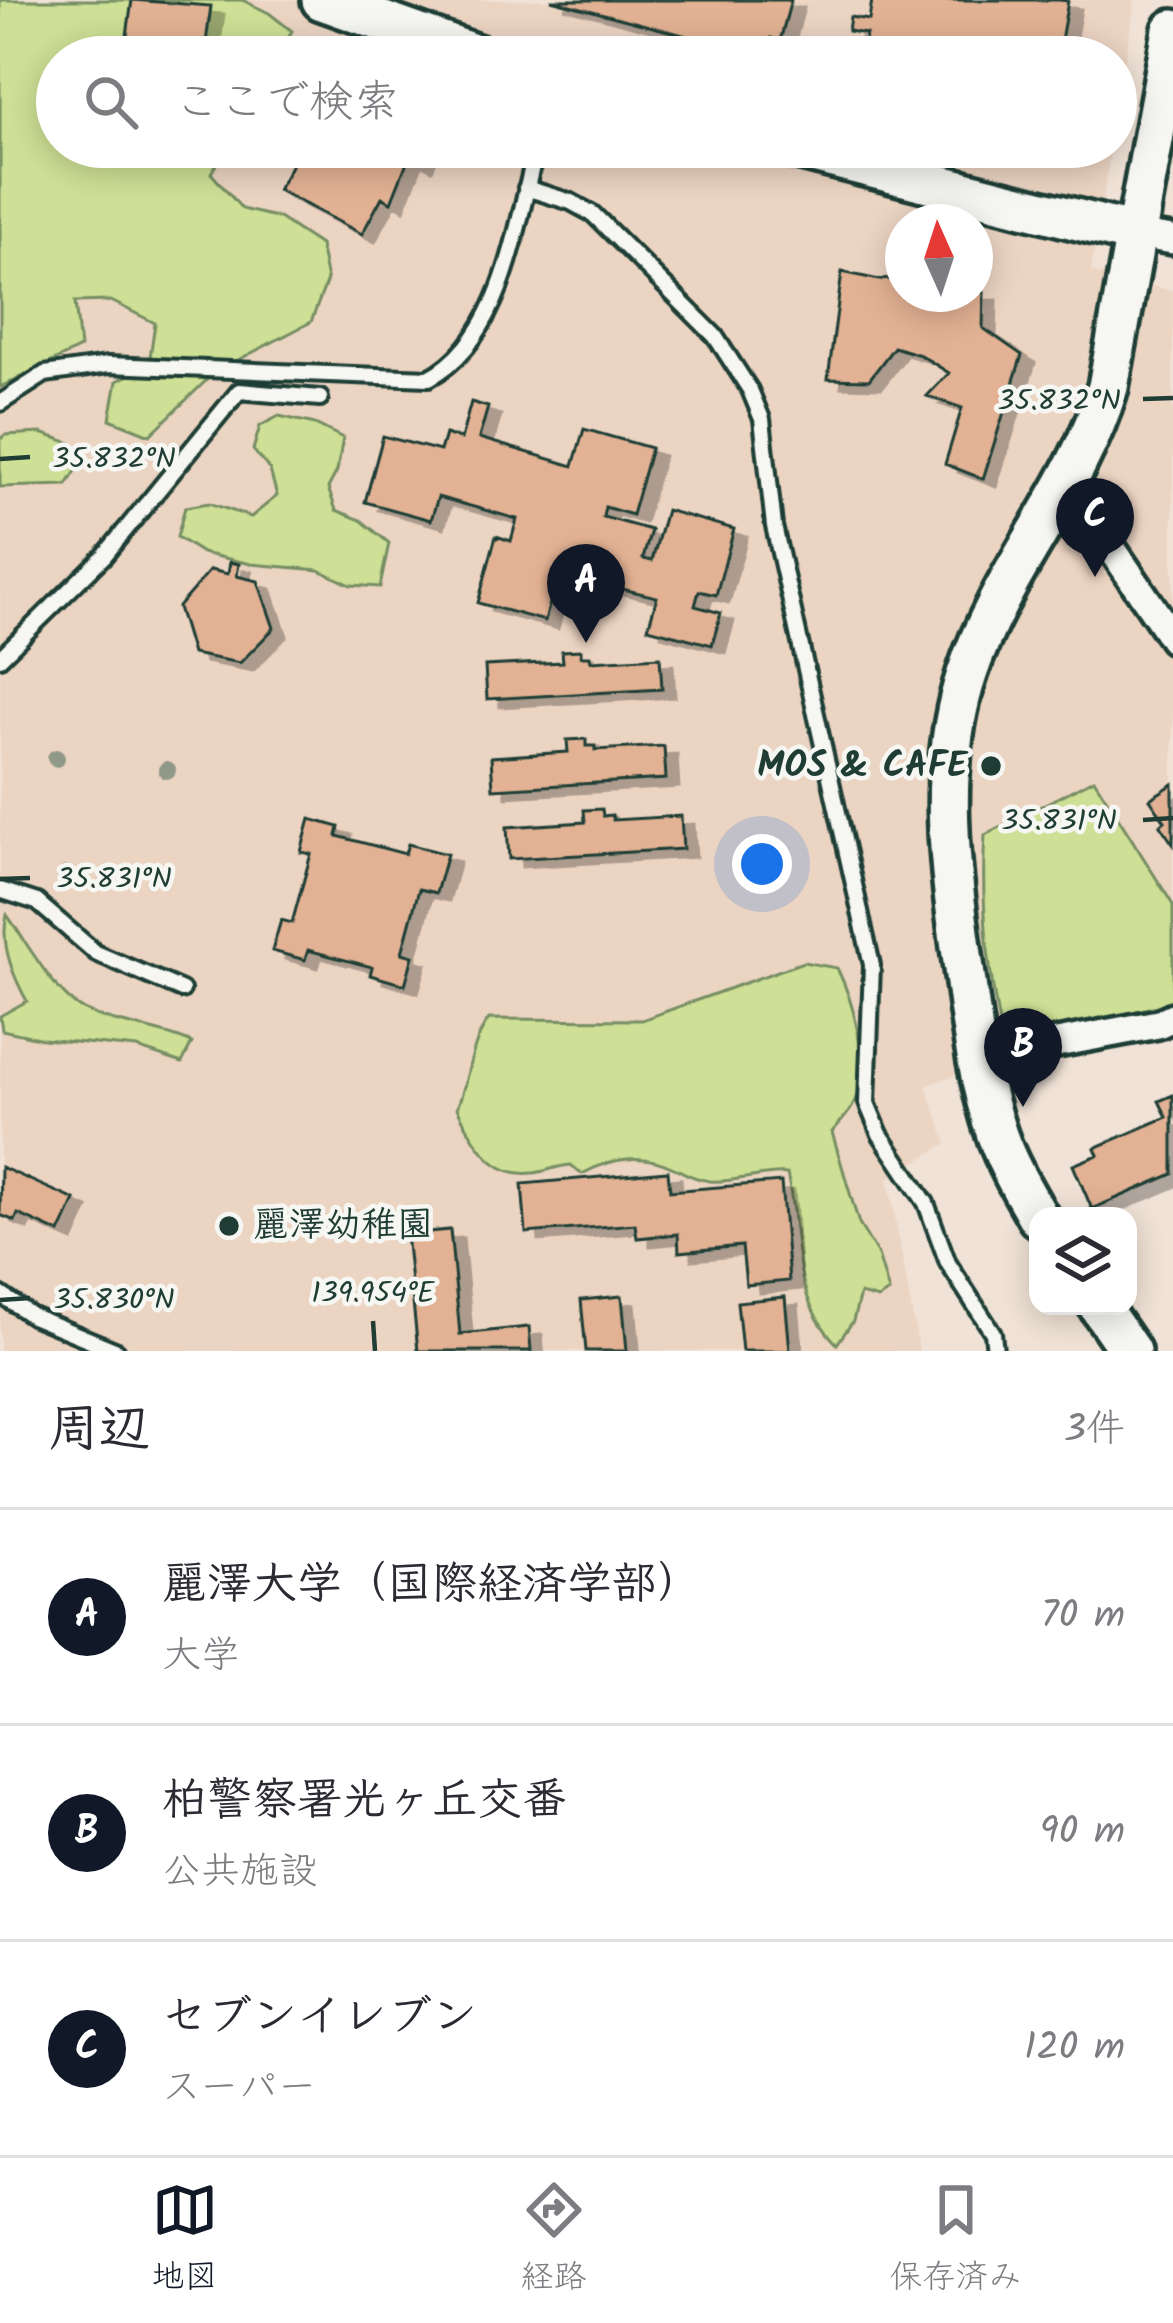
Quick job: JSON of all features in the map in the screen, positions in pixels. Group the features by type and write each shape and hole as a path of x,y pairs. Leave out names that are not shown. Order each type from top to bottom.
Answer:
{"street":[{"path":"322,0 423,36"},
{"path":"1033,1207 999,1140 977,1058 958,930 947,802 955,728 968,673 994,610 1090,443 1108,387 1154,237 1173,30"},
{"path":"875,168 1154,237"},
{"path":"1056,506 1102,534 1173,639"},
{"path":"977,1058 1168,1029"},
{"path":"1105,1315 1130,1351"}],"lane":[{"path":"0,403 45,374 108,365 429,379 452,366 497,294 531,168"},
{"path":"526,188 592,214 693,312 736,366 762,419 774,526 872,965 867,1103 880,1134 926,1204 948,1263 993,1333 995,1351"},
{"path":"0,658 104,556 239,391 320,398"},
{"path":"0,890 37,902 96,953 182,990"},
{"path":"0,1294 32,1316 117,1351"}],"shaded area":[{"path":"0,0 1135,0 1129,36 36,36 36,168 1108,168 1091,272 1173,291 1173,992 926,1086 947,1143 888,1179 919,1351 0,1351"}],"green space":[{"path":"0,0 242,0 269,13 292,31 289,36 36,36 36,168 214,168 211,173 242,209 279,218 320,245 327,280 311,322 215,372 150,435 110,419 117,381 149,364 155,323 111,301 75,302 80,348 0,387"},
{"path":"279,416 315,424 343,438 337,471 328,488 336,510 361,520 389,543 380,587 351,585 319,570 251,564 202,553 177,537 185,507 209,503 251,517 277,496 270,470 253,450 260,426"},
{"path":"41,433 71,443 81,463 67,485 0,487 0,440 5,435"},
{"path":"1094,779 1173,905 1173,1002 1003,1044 987,940 985,835"},
{"path":"7,915 73,1003 97,1015 192,1043 182,1063 137,1048 2,1030 0,1016 27,1001 9,959"},
{"path":"803,962 837,968 849,996 860,1044 859,1091 832,1132 859,1224 878,1255 889,1292 878,1299 860,1294 853,1321 837,1344 822,1325 804,1285 787,1174 710,1181 638,1159 604,1164 582,1174 571,1165 518,1173 485,1154 457,1108 489,1019 642,1020"}],"building":[{"path":"132,0 211,6 207,36 127,36"},
{"path":"551,0 791,0 781,36 687,36"},
{"path":"872,0 1068,1 1062,36 866,36 848,31 850,17 869,20"},
{"path":"290,168 405,168 391,202 382,197 362,234 278,190"},
{"path":"842,272 885,280 885,312 983,312 983,328 1022,355 983,479 945,464 962,408 927,396 949,373 920,355 894,347 869,380 828,379"},
{"path":"471,402 488,407 479,438 573,466 584,429 651,448 632,515 605,507 603,517 651,530 643,559 652,561 666,510 734,529 716,595 699,591 695,606 721,613 712,645 648,628 657,597 558,574 545,621 478,603 496,536 511,541 517,519 438,497 431,520 365,502 383,436 440,451 445,434 461,439"},
{"path":"230,562 239,564 237,576 258,581 274,628 240,663 192,654 178,607 210,570 228,574"},
{"path":"581,650 581,656 590,656 591,661 660,657 662,689 487,699 485,666 563,662 562,651"},
{"path":"586,739 586,746 595,746 595,750 664,746 666,779 493,789 491,757 568,752 567,740"},
{"path":"1173,784 1173,844 1150,799"},
{"path":"602,809 603,816 612,815 613,820 681,816 683,849 509,859 507,827 585,822 584,810"},
{"path":"310,819 339,827 337,836 405,854 408,844 447,854 436,893 419,889 402,953 413,956 405,985 370,975 372,967 308,950 305,960 272,951 281,920 292,923 311,854 301,852"},
{"path":"1173,1095 1173,1174 1091,1207 1073,1165 1098,1155 1095,1148 1167,1117 1159,1101"},
{"path":"1,1167 75,1200 60,1233 18,1214 15,1221 0,1215"},
{"path":"668,1171 670,1191 781,1182 789,1281 746,1285 742,1246 679,1252 678,1234 637,1238 635,1224 526,1233 522,1184"},
{"path":"450,1230 460,1334 529,1327 531,1351 418,1351 406,1234"},
{"path":"622,1296 627,1351 586,1351 581,1300"},
{"path":"785,1297 790,1351 742,1351 737,1302"}],"place":[{"name":"セブンイレブン","path":"1095,577"},
{"name":"麗澤大学（国際経済学部）","path":"586,643"},
{"name":"MOS & CAFE","path":"991,766"},
{"name":"柏警察署光ヶ丘交番","path":"1023,1107"},
{"name":"麗澤幼稚園","path":"229,1226"}]}
